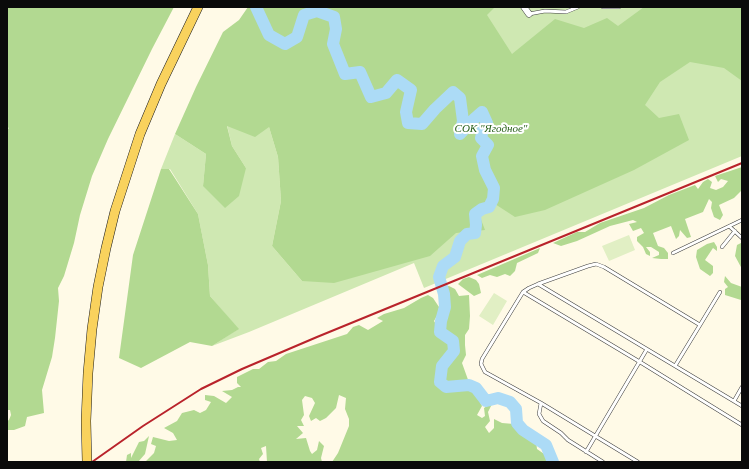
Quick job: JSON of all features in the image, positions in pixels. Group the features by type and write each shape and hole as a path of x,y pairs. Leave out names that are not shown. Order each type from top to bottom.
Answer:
{"main road":[{"path":"87,462 86,421 92,329 98,287 115,211 140,134 161,84 198,7"}],"street":[{"path":"524,7 529,14"}],"lane":[{"path":"529,14 545,11 566,12 578,7"},
{"path":"603,7 619,7"},
{"path":"673,253 742,220"},
{"path":"729,226 742,238"},
{"path":"722,247 735,231"},
{"path":"638,462 541,403 485,372 481,364 482,359 523,292 538,284 596,264 604,267 700,325"},
{"path":"538,284 742,406"},
{"path":"523,292 742,425"},
{"path":"675,366 720,292"},
{"path":"586,452 647,349"},
{"path":"734,401 742,387"},
{"path":"541,403 539,414 543,421 561,433 568,440 603,462"}],"green space":[{"path":"7,7 174,7 108,139 92,176 64,276 58,288 59,301 55,338 52,357 42,390 44,413 27,417 25,426 14,430 7,430 7,421 11,415 10,410 7,410 7,130 9,128 7,127"},
{"name":"СОК \"Ягодное\"","path":"248,7 495,7 487,15 512,54 555,19 584,28 607,18 618,26 644,7 742,7 742,81 724,68 690,62 660,82 645,105 659,118 679,114 689,140 634,170 545,210 515,217 495,204 480,217 485,230 456,233 430,256 334,283 302,281 272,246 281,201 278,157 269,127 255,137 227,126 232,146 246,168 239,196 225,208 203,186 206,154 175,134 223,32 239,20"},
{"name":"СОК \"Ягодное\"","path":"312,7 742,7 742,156 424,288 414,263 212,346 238,329 210,296 208,265 198,214 170,169 161,169 175,134 206,154 203,186 246,168 232,146 227,125 269,127 278,157 281,201 272,246 302,281"},
{"path":"742,167 742,190 734,198 719,205 723,215 720,220 714,217 711,208 712,202 709,199 703,212 685,219 691,237 687,238 680,230 679,236 676,239 671,226 653,233 658,246 664,248 668,253 668,259 652,258 659,255 659,252 651,247 646,247 650,252 650,256 646,254 643,247 637,241 637,237 644,233 641,228 633,231 629,224 637,222 633,220 610,226 577,241 561,246 553,243 577,232 585,232 600,223 644,208 669,195 695,185 698,189 703,182 708,179 712,182 710,188 716,190 723,187 728,181 721,179 718,182 715,176"},
{"path":"161,169 169,169 198,214 208,265 210,296 239,329 212,346 190,342 141,368 119,358 133,255"},
{"path":"629,235 635,250 609,261 602,246"},
{"path":"714,242 717,247 717,251 713,248 705,260 713,266 713,273 710,276 700,269 696,257 697,250"},
{"path":"741,243 742,269 735,256 737,245"},
{"path":"540,248 538,253 517,263 515,271 510,276 505,274 497,277 490,275 482,278 477,275"},
{"path":"725,276 731,283 742,287 741,300 725,295 725,289 728,287 724,282"},
{"path":"469,277 476,280 479,284 481,293 474,296 458,284 463,279"},
{"path":"449,286 455,289 459,296 469,295 469,329 465,335 466,355 462,363 471,388 482,406 477,415 482,418 485,416 484,408 493,402 488,412 490,421 485,427 489,433 494,428 494,419 502,423 514,424 520,432 529,433 530,438 536,441 537,449 547,456 550,462 332,462 338,453 349,426 349,419 345,409 346,398 339,395 336,408 326,418 320,421 316,418 311,421 309,416 315,403 312,398 305,396 302,400 304,415 301,420 304,426 297,426 303,433 296,439 306,438 312,454 317,450 319,441 324,446 321,458 322,462 267,462 266,446 261,448 263,454 259,459 260,462 145,462 154,453 156,446 151,444 153,437 169,441 177,440 173,433 164,428 177,421 182,413 194,410 200,413 206,410 211,402 205,400 205,395 214,396 226,403 232,397 222,391 241,387 237,383 237,377 253,369 259,369 268,362 276,361 286,354 347,334 353,327 359,325 368,330 383,321 377,318 384,314 404,308 428,295 433,298 439,307 438,314 434,321 437,326 443,324 448,318 447,310 440,303 447,295 440,294 441,288"},
{"path":"494,293 507,301 493,325 479,316"},
{"path":"149,436 145,454 138,462 126,462 127,455 131,453 131,458 139,442 144,441"}],"waterway":[{"path":"256,7 269,35 285,44 297,37 304,15 317,11 334,17 336,29 333,44 345,74 360,72 371,97 386,93 397,80 411,90 406,112 408,123 422,124 453,92 460,98 463,121 460,134 482,112 487,123 483,129 481,138 488,145 482,156 485,170 494,188 493,199 489,207 482,209 475,214 475,233 467,234 460,241 455,257 443,266 439,277 444,294 445,307 440,332 453,341 454,351 442,366 440,382 446,387 469,385 476,388 486,401 498,398 510,402 516,409 517,423 523,430 546,445 553,462"}],"railway":[{"path":"92,462 143,426 201,389 242,369 742,163"}]}
